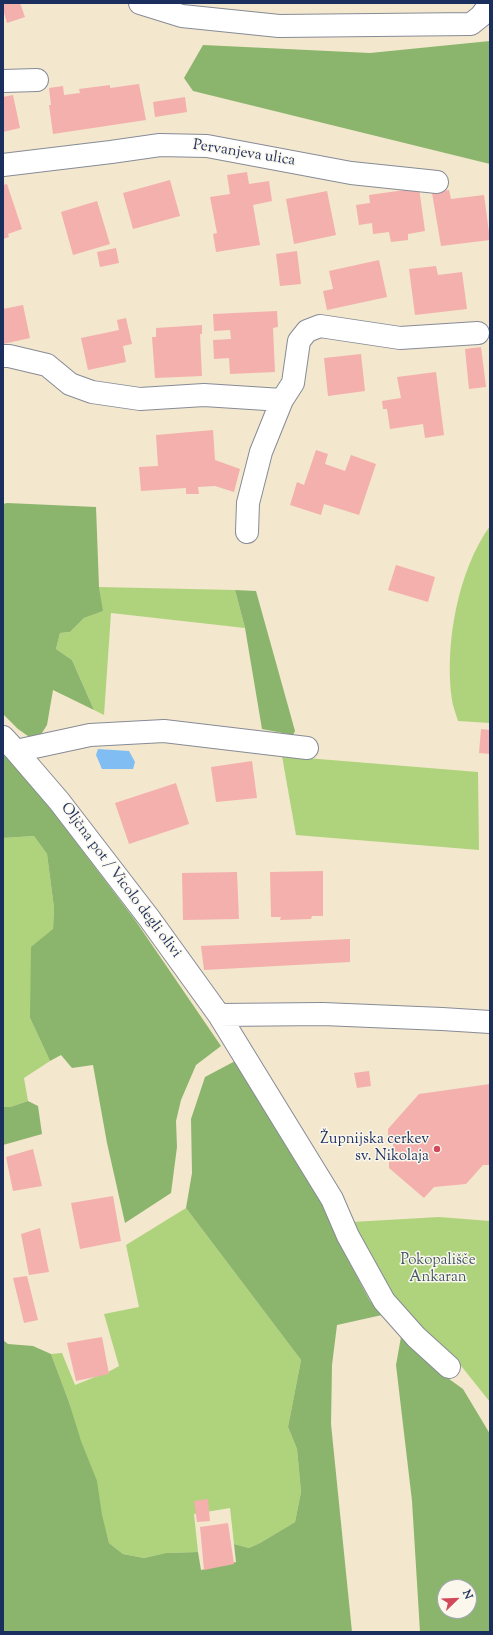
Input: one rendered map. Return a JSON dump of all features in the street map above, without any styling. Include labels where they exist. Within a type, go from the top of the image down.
[{"type":"street","points":[[140,3],[182,16],[279,26],[471,24],[481,16],[490,4]]},
{"type":"street","points":[[3,81],[37,80]]},
{"type":"street","name":"Pervanjeva ulica","points":[[3,165],[160,145],[207,146],[350,173],[438,182]]},
{"type":"street","points":[[247,532],[248,502],[261,452],[282,400],[293,383],[299,341],[307,331],[320,326],[400,338],[478,332]]},
{"type":"street","points":[[3,356],[9,356],[47,365],[70,384],[92,392],[140,399],[204,395],[282,400]]},
{"type":"street","name":"Oljčna pot / Vicolo degli olivi","points":[[10,744],[90,735],[164,731],[307,748]]},
{"type":"street","name":"Oljčna pot / Vicolo degli olivi","points":[[10,744],[59,801],[149,918],[219,1015],[332,1199],[348,1236],[384,1301],[416,1337],[449,1367]]},
{"type":"street","points":[[219,1015],[323,1014],[490,1022]]},
{"type":"green space","points":[[490,41],[490,164],[193,91],[184,78],[203,45],[370,53]]},
{"type":"green space","points":[[3,504],[96,507],[99,587],[103,611],[84,618],[70,632],[60,633],[56,649],[72,660],[94,710],[53,690],[47,725],[40,736],[28,736],[18,729],[3,714]]},
{"type":"green space","points":[[490,526],[490,723],[458,721],[452,703],[450,679],[452,633],[456,609],[469,564]]},
{"type":"green space","points":[[99,587],[235,590],[245,628],[111,613],[104,715],[94,710],[72,660],[56,649],[60,633],[70,632],[84,618],[102,611]]},
{"type":"green space","points":[[235,590],[256,591],[295,731],[293,735],[262,729],[245,628]]},
{"type":"green space","points":[[3,752],[25,775],[135,920],[221,1046],[196,1065],[181,1100],[176,1121],[177,1147],[171,1193],[125,1223],[107,1143],[93,1065],[72,1068],[61,1055],[50,1061],[30,1018],[31,947],[53,929],[54,908],[47,854],[34,836],[3,838]]},
{"type":"green space","points":[[282,756],[478,772],[479,850],[296,835]]},
{"type":"green space","points":[[34,836],[47,854],[54,908],[53,929],[30,1018],[50,1061],[24,1078],[28,1101],[10,1107],[3,1107],[3,838]]},
{"type":"green space","points":[[237,1060],[330,1201],[346,1256],[370,1301],[382,1315],[337,1325],[332,1365],[331,1424],[352,1632],[3,1632],[3,1340],[8,1344],[33,1346],[51,1354],[69,1402],[81,1441],[97,1481],[102,1515],[109,1543],[123,1554],[144,1558],[166,1553],[198,1552],[201,1570],[236,1562],[234,1544],[249,1548],[295,1522],[301,1492],[297,1449],[288,1427],[301,1360],[186,1208],[192,1173],[191,1119],[205,1077]]},
{"type":"green space","points":[[28,1101],[38,1106],[42,1134],[3,1145],[3,1107],[10,1107]]},
{"type":"green space","points":[[186,1208],[301,1360],[288,1427],[297,1449],[301,1492],[295,1522],[249,1548],[234,1544],[230,1508],[194,1514],[198,1552],[166,1553],[144,1558],[123,1554],[109,1543],[69,1402],[51,1354],[62,1353],[75,1385],[119,1366],[104,1314],[139,1307],[126,1245]]},
{"type":"green space","name":"Pokopališče Ankaran","points":[[439,1217],[490,1221],[490,1402],[462,1367],[393,1299],[352,1222]]},
{"type":"green space","points":[[401,1337],[431,1366],[463,1389],[490,1434],[490,1632],[420,1632],[412,1501],[396,1365]]},
{"type":"water","points":[[98,749],[129,751],[135,762],[133,769],[102,769],[96,755]]},
{"type":"building","points":[[3,3],[20,3],[25,17],[7,23]]},
{"type":"building","points":[[139,84],[146,120],[53,134],[49,105],[51,105],[49,88],[63,86],[64,95],[80,93],[79,89],[110,85],[110,88]]},
{"type":"building","points":[[13,95],[20,128],[3,132],[3,97]]},
{"type":"building","points":[[185,97],[187,112],[155,117],[153,102]]},
{"type":"building","points":[[247,172],[249,184],[269,181],[272,201],[253,205],[260,245],[216,252],[213,234],[217,233],[210,197],[230,194],[227,175]]},
{"type":"building","points":[[170,180],[180,216],[133,229],[123,193]]},
{"type":"building","points":[[7,184],[22,229],[8,234],[9,237],[3,239],[3,185]]},
{"type":"building","points":[[419,188],[425,231],[408,234],[408,240],[391,242],[389,232],[373,234],[372,223],[359,225],[356,205],[370,203],[369,195]]},
{"type":"building","points":[[449,190],[451,199],[484,195],[490,240],[441,246],[432,193]]},
{"type":"building","points":[[327,191],[336,235],[294,244],[286,199]]},
{"type":"building","points":[[97,201],[110,244],[73,255],[61,212]]},
{"type":"building","points":[[116,248],[119,263],[100,267],[97,252]]},
{"type":"building","points":[[297,251],[301,284],[280,286],[276,254]]},
{"type":"building","points":[[379,260],[387,297],[327,310],[323,291],[333,289],[329,271]]},
{"type":"building","points":[[436,266],[438,275],[462,272],[467,309],[415,315],[409,269]]},
{"type":"building","points":[[23,305],[30,338],[3,344],[3,309]]},
{"type":"building","points":[[277,311],[278,327],[273,328],[275,372],[230,374],[229,358],[214,359],[213,340],[231,339],[230,330],[214,331],[213,314]]},
{"type":"building","points":[[126,318],[132,344],[123,346],[126,362],[88,370],[81,338],[119,330],[117,320]]},
{"type":"building","points":[[202,325],[202,334],[200,334],[202,376],[155,378],[152,337],[156,337],[156,328]]},
{"type":"building","points":[[481,347],[486,387],[469,389],[465,349]]},
{"type":"building","points":[[361,354],[365,391],[328,396],[324,358]]},
{"type":"building","points":[[436,372],[444,435],[425,438],[423,424],[390,429],[387,409],[383,409],[382,401],[401,398],[397,377]]},
{"type":"building","points":[[213,430],[215,460],[240,469],[234,492],[215,486],[198,487],[199,494],[186,494],[186,488],[141,491],[139,467],[158,466],[156,435]]},
{"type":"building","points":[[316,450],[328,454],[325,464],[345,471],[351,455],[376,464],[359,515],[324,504],[321,515],[290,505],[297,482],[304,485]]},
{"type":"building","points":[[396,565],[435,577],[428,602],[388,590]]},
{"type":"building","points":[[481,729],[490,730],[490,754],[479,753]]},
{"type":"building","points":[[252,761],[257,798],[216,802],[211,767]]},
{"type":"building","points":[[176,783],[189,824],[129,844],[115,803]]},
{"type":"building","points":[[323,871],[323,916],[312,916],[311,919],[280,920],[281,917],[271,917],[270,872]]},
{"type":"building","points":[[237,872],[239,919],[183,920],[182,873]]},
{"type":"building","points":[[350,939],[350,962],[204,970],[201,946]]},
{"type":"building","points":[[369,1071],[371,1086],[357,1088],[354,1073]]},
{"type":"building","name":"Župnijska cerkev sv. Nikolaja","points":[[490,1084],[490,1165],[483,1165],[466,1184],[434,1187],[424,1198],[389,1168],[389,1156],[394,1155],[393,1143],[388,1143],[388,1129],[419,1094]]},
{"type":"building","points":[[33,1149],[42,1186],[13,1191],[6,1157]]},
{"type":"building","points":[[113,1196],[121,1241],[80,1249],[71,1203]]},
{"type":"building","points":[[40,1228],[49,1272],[29,1275],[21,1234]]},
{"type":"building","points":[[27,1276],[38,1320],[24,1323],[13,1278]]},
{"type":"building","points":[[102,1337],[109,1374],[76,1381],[67,1343]]},
{"type":"building","points":[[208,1499],[210,1521],[197,1522],[194,1501]]},
{"type":"building","points":[[228,1523],[234,1564],[204,1570],[200,1527]]},
{"type":"place","name":"Župnijska cerkev sv. Nikolaja","points":[[437,1149]]}]
